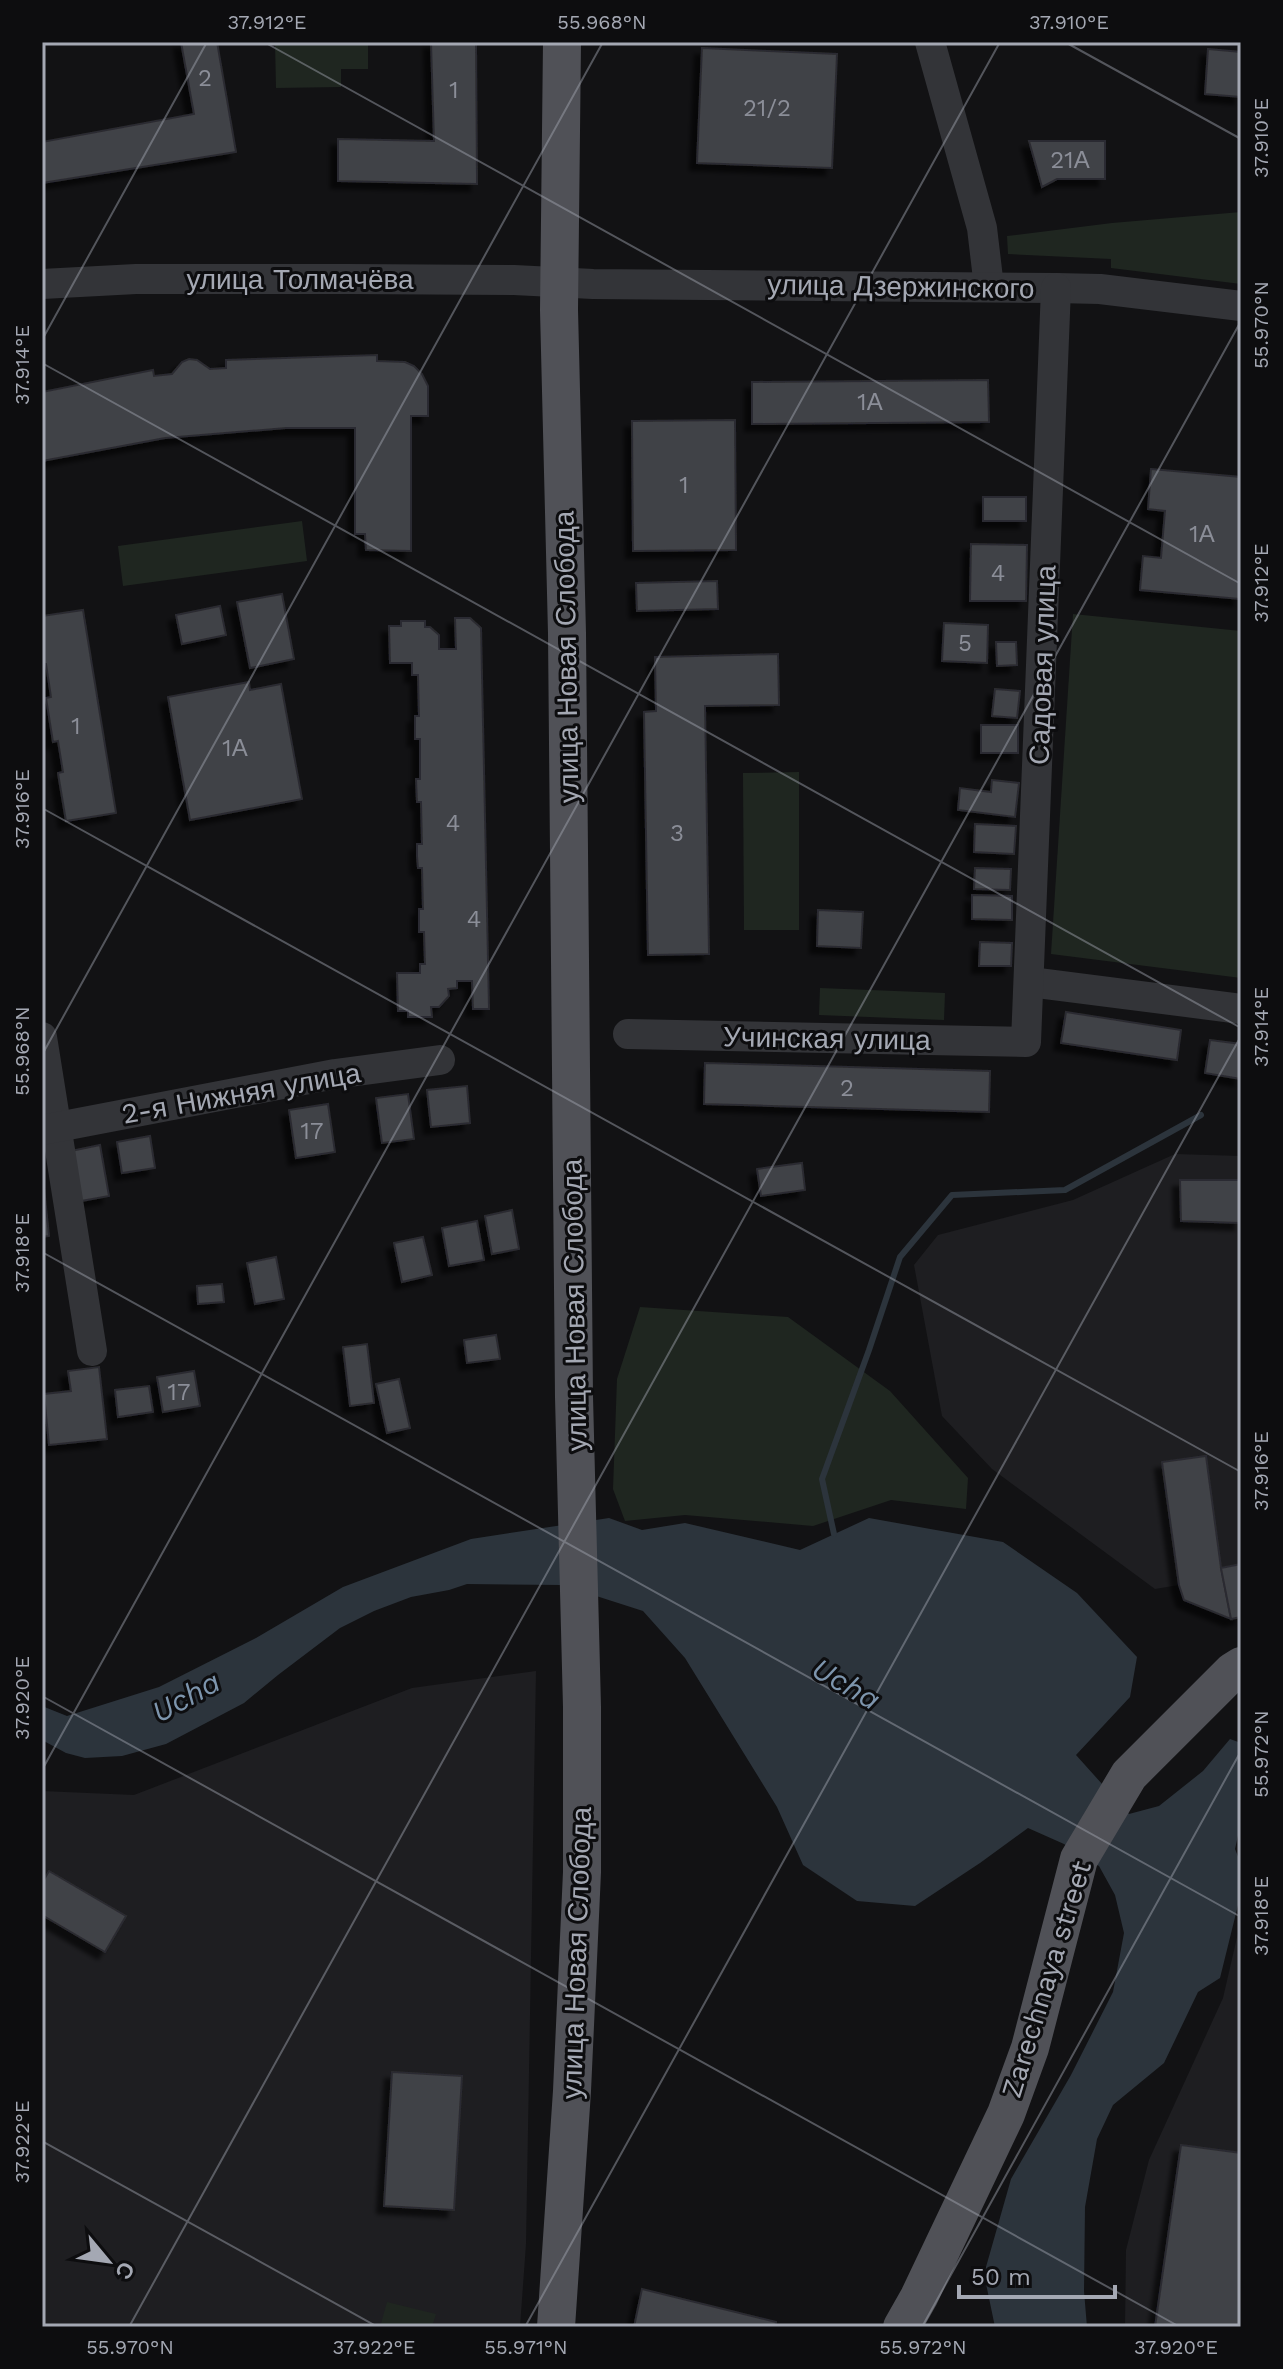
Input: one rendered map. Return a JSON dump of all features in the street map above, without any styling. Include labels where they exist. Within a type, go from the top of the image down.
[{"type":"main road","name":"улица Новая Слобода","points":[[556,2327],[572,2091],[582,1872],[567,633],[559,282],[562,42]]},
{"type":"main road","name":"Zarechnaya street","points":[[902,2327],[1011,2101],[1030,2048],[1079,1859],[1129,1775],[1241,1666]]},
{"type":"street","points":[[930,42],[982,228],[989,287]]},
{"type":"street","name":"улица Толмачёва","points":[[42,284],[136,279],[559,282]]},
{"type":"street","name":"улица Дзержинского","points":[[559,282],[1100,289],[1241,306]]},
{"type":"street","name":"Садовая улица","points":[[1026,1042],[1056,288]]},
{"type":"street","points":[[1030,982],[1241,1009]]},
{"type":"street","name":"Учинская улица","points":[[628,1034],[1026,1042]]},
{"type":"street","points":[[42,1037],[50,1129],[92,1351]]},
{"type":"street","name":"2-я Нижняя улица","points":[[50,1129],[335,1074],[440,1060]]},
{"type":"shaded area","points":[[275,42],[368,42],[368,69],[341,69],[341,87],[276,88]]},
{"type":"shaded area","points":[[1241,212],[1241,284],[1111,268],[1111,259],[1008,254],[1007,236]]},
{"type":"shaded area","points":[[302,521],[307,561],[123,586],[118,546]]},
{"type":"shaded area","points":[[1073,614],[1241,631],[1241,978],[1051,954]]},
{"type":"shaded area","points":[[799,772],[799,930],[744,930],[743,773]]},
{"type":"shaded area","points":[[820,988],[945,993],[944,1020],[819,1015]]},
{"type":"shaded area","points":[[1175,1154],[1241,1156],[1241,1617],[1231,1619],[1184,1600],[1179,1585],[1155,1589],[992,1469],[942,1416],[914,1265],[938,1235],[1073,1200]]},
{"type":"shaded area","points":[[640,1307],[788,1317],[890,1391],[968,1478],[966,1509],[891,1500],[813,1526],[685,1515],[625,1521],[613,1489],[617,1379]]},
{"type":"shaded area","points":[[536,1671],[526,2244],[520,2327],[42,2327],[42,1791],[134,1795],[412,1688]]},
{"type":"shaded area","points":[[1241,1920],[1241,2327],[1125,2327],[1126,2250],[1149,2160],[1223,1998]]},
{"type":"shaded area","points":[[387,2302],[436,2314],[432,2327],[380,2327]]},
{"type":"water","name":"Ucha","points":[[609,1518],[642,1530],[685,1523],[800,1550],[869,1518],[1003,1542],[1077,1593],[1137,1657],[1130,1697],[1076,1755],[1129,1814],[1159,1806],[1203,1771],[1230,1739],[1241,1743],[1241,1822],[1235,1849],[1241,1864],[1241,1893],[1220,1978],[1198,1992],[1164,2063],[1113,2105],[1097,2139],[1085,2207],[1087,2327],[995,2327],[984,2274],[1011,2179],[1071,2075],[1113,1992],[1124,1933],[1115,1895],[1099,1866],[1064,1844],[1028,1828],[915,1906],[857,1901],[803,1865],[777,1807],[685,1658],[643,1611],[562,1585],[467,1584],[411,1597],[374,1611],[340,1628],[244,1703],[166,1744],[122,1756],[85,1758],[66,1753],[42,1740],[42,1706],[67,1716],[159,1687],[256,1638],[343,1587],[471,1539]]},
{"type":"building","points":[[181,42],[217,42],[236,152],[42,183],[42,142],[194,114]]},
{"type":"building","points":[[431,42],[476,42],[477,184],[338,181],[338,139],[434,141]]},
{"type":"building","points":[[702,48],[837,54],[832,168],[697,163]]},
{"type":"building","points":[[1208,49],[1241,52],[1241,97],[1205,94]]},
{"type":"building","points":[[1029,141],[1105,141],[1105,179],[1057,179],[1042,187]]},
{"type":"building","points":[[377,355],[377,361],[405,362],[414,366],[428,386],[428,416],[411,416],[411,551],[366,550],[365,534],[355,534],[355,428],[286,428],[165,438],[42,461],[42,392],[153,370],[154,376],[172,374],[189,359],[197,360],[210,369],[226,368],[226,360]]},
{"type":"building","points":[[988,380],[989,422],[752,424],[752,382]]},
{"type":"building","points":[[735,420],[736,550],[633,551],[632,421]]},
{"type":"building","points":[[1151,469],[1241,477],[1240,599],[1140,590],[1143,556],[1161,558],[1165,511],[1148,509]]},
{"type":"building","points":[[983,497],[1026,497],[1026,521],[983,521]]},
{"type":"building","points":[[971,544],[1027,545],[1026,601],[970,601]]},
{"type":"building","points":[[717,581],[718,609],[637,611],[636,583]]},
{"type":"building","points":[[282,594],[294,659],[250,668],[237,602]]},
{"type":"building","points":[[220,606],[226,635],[182,644],[176,615]]},
{"type":"building","points":[[83,610],[116,813],[66,821],[58,773],[63,772],[58,741],[53,742],[46,698],[51,697],[46,664],[42,664],[42,616]]},
{"type":"building","points":[[455,618],[470,618],[481,628],[489,1009],[473,1009],[472,981],[457,981],[457,988],[448,989],[449,996],[439,1007],[431,1007],[432,1017],[408,1017],[408,1011],[398,1011],[397,973],[420,973],[420,964],[425,964],[424,932],[419,932],[419,909],[423,909],[422,868],[418,868],[417,856],[417,844],[422,844],[421,802],[417,802],[416,779],[420,779],[420,739],[415,739],[415,716],[419,716],[418,675],[412,675],[412,663],[390,663],[389,626],[401,626],[401,621],[425,621],[425,627],[430,627],[439,635],[439,649],[456,649]]},
{"type":"building","points":[[944,623],[988,625],[987,663],[942,661]]},
{"type":"building","points":[[996,642],[1016,642],[1017,665],[997,666]]},
{"type":"building","points":[[778,654],[779,705],[705,706],[709,954],[648,955],[644,712],[656,711],[655,657]]},
{"type":"building","points":[[249,682],[250,690],[281,684],[302,799],[190,820],[168,697]]},
{"type":"building","points":[[995,689],[1020,691],[1017,718],[992,716]]},
{"type":"building","points":[[981,725],[1018,725],[1018,753],[981,753]]},
{"type":"building","points":[[992,780],[1019,783],[1015,817],[958,810],[960,788],[991,792]]},
{"type":"building","points":[[975,824],[1016,826],[1014,854],[974,852]]},
{"type":"building","points":[[975,868],[1011,869],[1010,890],[974,889]]},
{"type":"building","points":[[972,895],[1012,896],[1012,920],[972,919]]},
{"type":"building","points":[[818,910],[863,912],[861,948],[817,946]]},
{"type":"building","points":[[980,942],[1012,943],[1011,966],[979,966]]},
{"type":"building","points":[[1066,1012],[1181,1030],[1177,1060],[1061,1043]]},
{"type":"building","points":[[1210,1040],[1241,1044],[1241,1079],[1205,1073]]},
{"type":"building","points":[[705,1063],[990,1071],[989,1112],[704,1104]]},
{"type":"building","points":[[467,1086],[470,1123],[431,1127],[427,1090]]},
{"type":"building","points":[[408,1094],[414,1139],[382,1143],[376,1098]]},
{"type":"building","points":[[328,1104],[335,1152],[296,1158],[289,1110]]},
{"type":"building","points":[[150,1136],[155,1168],[122,1173],[117,1142]]},
{"type":"building","points":[[100,1145],[109,1196],[81,1201],[71,1151]]},
{"type":"building","points":[[802,1163],[805,1190],[761,1196],[757,1169]]},
{"type":"building","points":[[1180,1180],[1241,1180],[1241,1223],[1181,1221]]},
{"type":"building","points":[[42,1188],[49,1236],[42,1237]]},
{"type":"building","points":[[512,1210],[519,1249],[492,1254],[485,1216]]},
{"type":"building","points":[[477,1221],[484,1260],[449,1266],[442,1228]]},
{"type":"building","points":[[423,1237],[432,1275],[402,1282],[394,1243]]},
{"type":"building","points":[[276,1257],[284,1299],[255,1304],[247,1263]]},
{"type":"building","points":[[222,1284],[224,1302],[198,1304],[197,1286]]},
{"type":"building","points":[[496,1335],[500,1359],[467,1363],[464,1340]]},
{"type":"building","points":[[367,1344],[374,1403],[350,1406],[343,1347]]},
{"type":"building","points":[[99,1367],[107,1439],[49,1445],[44,1394],[71,1391],[68,1371]]},
{"type":"building","points":[[194,1371],[200,1406],[163,1412],[157,1377]]},
{"type":"building","points":[[399,1379],[410,1428],[387,1433],[376,1384]]},
{"type":"building","points":[[149,1386],[153,1412],[118,1417],[115,1390]]},
{"type":"building","points":[[1206,1456],[1231,1619],[1184,1600],[1179,1585],[1162,1462]]},
{"type":"building","points":[[1241,1564],[1241,1617],[1231,1619],[1221,1568]]},
{"type":"building","points":[[49,1871],[126,1916],[105,1952],[42,1915],[42,1883]]},
{"type":"building","points":[[392,2072],[462,2076],[454,2210],[384,2206]]},
{"type":"building","points":[[1181,2145],[1241,2153],[1241,2327],[1155,2327]]},
{"type":"building","points":[[642,2289],[776,2322],[775,2327],[634,2327]]},
{"type":"waterway","points":[[834,1534],[822,1479],[900,1257],[952,1195],[1065,1190],[1201,1115]]}]
